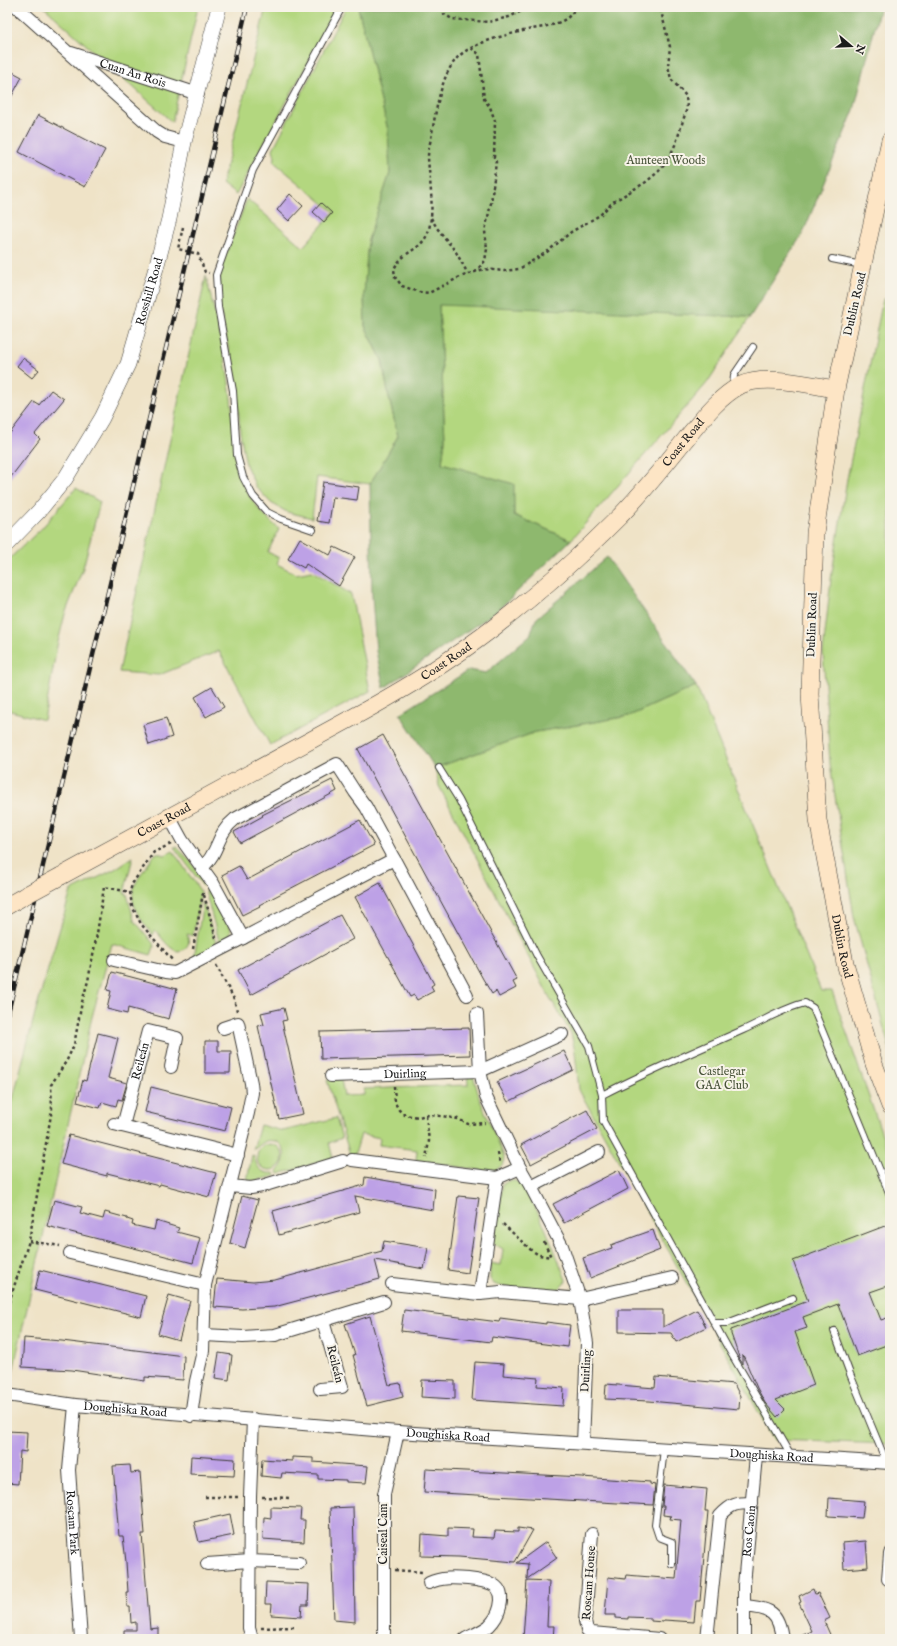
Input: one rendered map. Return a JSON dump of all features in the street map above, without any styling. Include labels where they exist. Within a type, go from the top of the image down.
[{"type":"main road","name":"Dublin Road","points":[[890,140],[836,389],[815,533],[810,694],[818,820],[845,963],[874,1064],[890,1106]]},
{"type":"main road","name":"Coast Road","points":[[7,906],[390,697],[445,662],[544,586],[621,515],[653,480],[710,411],[733,390],[742,385],[768,380],[836,389]]},
{"type":"street","points":[[17,7],[29,12],[67,52],[157,132],[165,137],[184,142]]},
{"type":"street","name":"Rosshill Road","points":[[7,544],[39,511],[65,479],[84,450],[115,394],[128,364],[139,329],[168,219],[184,142],[198,94],[219,7]]},
{"type":"street","name":"Cuan An Rois","points":[[67,52],[198,94]]},
{"type":"street","points":[[203,867],[214,855],[222,833],[228,824],[337,764],[354,792],[366,807],[467,995]]},
{"type":"street","points":[[170,818],[182,840],[203,867],[213,883],[243,938]]},
{"type":"street","points":[[114,960],[175,973],[394,859]]},
{"type":"street","name":"Duirling","points":[[477,1014],[480,1071],[486,1097],[520,1168],[562,1246],[580,1299],[587,1342],[583,1443]]},
{"type":"street","points":[[191,1416],[196,1380],[203,1352],[206,1285],[252,1093],[249,1071],[238,1023],[223,1028]]},
{"type":"street","name":"Reileán","points":[[171,1067],[177,1038],[148,1031],[119,1125],[238,1155]]},
{"type":"street","name":"Duirling","points":[[331,1076],[480,1071],[562,1034]]},
{"type":"street","points":[[531,1187],[599,1152]]},
{"type":"street","points":[[230,1186],[251,1188],[262,1186],[348,1160],[500,1176],[520,1168]]},
{"type":"street","points":[[480,1294],[491,1219],[500,1176]]},
{"type":"street","points":[[70,1253],[206,1285]]},
{"type":"street","points":[[392,1284],[480,1294],[500,1292],[580,1299],[672,1278]]},
{"type":"street","points":[[204,1335],[243,1337],[275,1335],[384,1302]]},
{"type":"street","name":"Reileán","points":[[320,1389],[342,1387],[323,1321]]},
{"type":"street","name":"Doughiska Road","points":[[7,1395],[75,1405],[191,1416],[253,1419],[398,1432],[583,1443],[756,1456],[887,1463]]},
{"type":"street","name":"Roscam Park","points":[[75,1405],[69,1470],[81,1639]]},
{"type":"street","points":[[250,1633],[250,1497],[253,1419]]},
{"type":"street","name":"Caiseal Cam","points":[[384,1639],[384,1494],[398,1432]]},
{"type":"street","name":"Ros Caoin","points":[[744,1639],[744,1606],[756,1456]]},
{"type":"street","points":[[707,1639],[720,1516],[729,1507],[738,1503],[752,1503]]},
{"type":"street","name":"Roscam House","points":[[592,1534],[585,1621],[587,1630],[592,1633],[659,1639]]},
{"type":"street","points":[[888,1579],[890,1554]]},
{"type":"street","points":[[207,1564],[250,1561],[299,1563]]},
{"type":"street","points":[[429,1583],[437,1579],[458,1578],[488,1581],[497,1588],[502,1599],[497,1617],[489,1626],[465,1639]]},
{"type":"street","points":[[744,1606],[766,1608],[773,1614],[779,1622],[782,1639]]},
{"type":"lane","points":[[313,530],[281,520],[267,512],[253,496],[243,477],[237,455],[233,391],[218,307],[216,275],[253,170],[342,7]]},
{"type":"lane","points":[[832,259],[863,266]]},
{"type":"lane","points":[[733,390],[734,375],[753,347]]},
{"type":"lane","points":[[439,768],[459,800],[537,956],[589,1046],[602,1095],[603,1121],[714,1323],[792,1458]]},
{"type":"lane","points":[[602,1095],[637,1076],[751,1026],[792,1006],[804,1003],[813,1008],[890,1195]]},
{"type":"lane","points":[[714,1323],[727,1323],[793,1298]]},
{"type":"lane","points":[[834,1331],[887,1463]]},
{"type":"lane","points":[[664,1449],[655,1525],[659,1537],[672,1542],[672,1564]]},
{"type":"path","points":[[444,7],[444,14],[452,19],[488,22],[509,17],[530,7]]},
{"type":"path","points":[[578,7],[566,18],[550,26],[479,44],[471,47],[456,59],[438,98],[428,155],[431,195],[430,223],[424,241],[421,245],[404,255],[394,269],[398,282],[408,289],[429,293],[468,274],[484,269],[504,271],[519,269],[547,252],[571,232],[600,215],[614,202],[646,182],[667,162],[676,143],[687,108],[686,96],[671,79],[668,66],[670,47],[660,7]]},
{"type":"path","points":[[471,47],[479,54],[484,99],[490,108],[495,122],[494,157],[496,162],[491,203],[485,231],[487,249],[484,261],[475,272]]},
{"type":"path","points":[[430,217],[456,252],[468,274]]},
{"type":"path","points":[[168,219],[184,223],[178,249],[198,254],[205,272],[216,275]]},
{"type":"path","points":[[182,840],[154,852],[132,884],[130,892],[132,906],[141,924],[186,968]]},
{"type":"path","points":[[7,1308],[29,1241],[52,1108],[51,1085],[67,1060],[74,1045],[97,934],[104,886],[130,892]]},
{"type":"path","points":[[186,968],[203,890],[215,952],[234,999],[238,1023]]},
{"type":"path","points":[[393,1074],[395,1103],[399,1110],[405,1115],[413,1117],[426,1115],[450,1117],[468,1124],[484,1122],[486,1127]]},
{"type":"path","points":[[425,1168],[429,1141],[426,1115]]},
{"type":"path","points":[[497,1151],[500,1176]]},
{"type":"path","points":[[491,1219],[501,1223],[531,1250],[539,1255],[551,1257]]},
{"type":"path","points":[[541,1236],[553,1262]]},
{"type":"path","points":[[29,1241],[66,1247],[70,1253]]},
{"type":"path","points":[[383,1570],[422,1572],[429,1583]]},
{"type":"path","points":[[250,1633],[294,1627]]},
{"type":"green space","points":[[44,7],[198,7],[172,122]]},
{"type":"green space","points":[[266,7],[338,7],[236,195],[222,184]]},
{"type":"green space","points":[[346,7],[358,7],[388,130],[390,173],[368,240],[364,295],[365,326],[382,360],[398,436],[370,484],[317,477],[312,518],[287,512],[271,503],[256,487],[246,465],[240,432],[237,387],[220,310],[218,287],[221,267],[247,199],[303,247],[334,212],[274,162],[275,157],[273,149]]},
{"type":"green space","name":"Aunteen Woods","points":[[358,7],[880,7],[854,110],[803,233],[750,317],[439,305],[445,440],[442,463],[514,484],[514,515],[571,540],[498,610],[384,688],[376,651],[372,596],[370,484],[398,436],[382,360],[365,326],[364,295],[368,240],[390,173],[388,130]]},
{"type":"green space","points":[[206,276],[227,370],[237,462],[249,495],[261,512],[279,529],[268,552],[279,558],[277,564],[296,574],[312,571],[351,594],[370,691],[270,745],[219,651],[159,675],[119,672]]},
{"type":"green space","points":[[890,298],[890,1051],[854,917],[830,764],[823,652],[831,579],[847,479],[883,299]]},
{"type":"green space","points":[[439,304],[750,317],[707,383],[571,540],[514,515],[513,484],[442,463],[445,440]]},
{"type":"green space","points":[[76,488],[100,502],[83,568],[65,614],[57,646],[44,720],[7,710],[7,561],[42,528]]},
{"type":"green space","points":[[607,557],[696,686],[629,716],[536,732],[435,768],[400,714],[469,670],[486,673],[530,635],[536,619]]},
{"type":"green space","name":"Castlegar GAA Club","points":[[696,686],[821,991],[832,991],[890,1157],[890,1444],[774,1440],[579,1090],[575,1052],[571,1033],[550,998],[439,786],[435,768],[536,732],[629,716]]},
{"type":"green space","points":[[174,847],[177,847],[192,863],[206,884],[203,886]]},
{"type":"green space","points":[[173,851],[201,892],[193,936],[187,934],[189,940],[188,944],[180,951],[168,945],[155,930],[153,935],[143,922],[133,902],[135,885],[156,853],[165,855]]},
{"type":"green space","points":[[133,857],[124,893],[127,894],[134,920],[153,943],[154,947],[151,955],[112,944],[92,1017],[11,1380],[7,1379],[7,1122],[35,1013],[71,891],[115,869]]},
{"type":"green space","points":[[208,888],[230,926],[231,931],[229,939],[220,944],[205,891]]},
{"type":"green space","points":[[203,902],[217,946],[194,958]]},
{"type":"green space","points":[[467,1074],[473,1075],[480,1100],[504,1156],[503,1162],[499,1168],[491,1172],[416,1160],[417,1150],[379,1145],[380,1138],[361,1134],[355,1154],[350,1155],[327,1080],[341,1079],[344,1096],[364,1095],[364,1089],[468,1085]]},
{"type":"green space","points":[[336,1118],[342,1138],[329,1143],[333,1158],[279,1174],[277,1171],[284,1161],[285,1156],[282,1146],[278,1142],[266,1141],[253,1150],[260,1125],[283,1131]]},
{"type":"green space","points":[[270,1144],[279,1148],[283,1157],[279,1166],[270,1170],[261,1166],[257,1157],[261,1148]]},
{"type":"green space","points":[[252,1155],[262,1171],[266,1173],[274,1173],[275,1176],[255,1181],[247,1181]]},
{"type":"green space","points":[[510,1180],[519,1183],[532,1200],[552,1243],[566,1280],[556,1291],[535,1292],[515,1289],[494,1284],[490,1279],[490,1263],[501,1265],[503,1249],[493,1243],[503,1184]]},
{"type":"building","points":[[7,69],[22,77],[7,105]]},
{"type":"building","points":[[38,115],[105,150],[85,187],[19,152]]},
{"type":"building","points":[[290,194],[303,206],[289,221],[277,210]]},
{"type":"building","points":[[321,203],[332,213],[324,222],[313,212]]},
{"type":"building","points":[[23,358],[39,370],[32,378],[17,366]]},
{"type":"building","points":[[51,390],[64,399],[35,434],[40,439],[7,482],[7,437],[34,402],[39,405]]},
{"type":"building","points":[[323,482],[359,487],[357,500],[333,497],[329,523],[317,521]]},
{"type":"building","points":[[300,538],[330,555],[334,547],[355,557],[339,586],[306,564],[304,568],[288,559]]},
{"type":"building","points":[[212,687],[224,707],[206,717],[195,697]]},
{"type":"building","points":[[166,718],[172,737],[149,745],[143,725]]},
{"type":"building","points":[[383,735],[517,980],[513,982],[516,988],[499,997],[496,991],[492,994],[483,979],[358,749]]},
{"type":"building","points":[[332,780],[337,791],[240,843],[234,832],[263,816],[262,815]]},
{"type":"building","points":[[360,820],[374,845],[242,915],[222,875],[239,866],[247,880]]},
{"type":"building","points":[[380,883],[434,984],[431,986],[434,991],[417,1000],[414,995],[410,997],[355,897]]},
{"type":"building","points":[[340,915],[353,939],[251,995],[238,970]]},
{"type":"building","points":[[112,972],[177,989],[169,1019],[128,1008],[127,1014],[107,1009],[111,991],[107,990]]},
{"type":"building","points":[[284,1008],[287,1020],[282,1021],[303,1114],[279,1119],[258,1026],[264,1025],[261,1013]]},
{"type":"building","points":[[469,1028],[470,1055],[321,1059],[320,1032]]},
{"type":"building","points":[[98,1033],[118,1038],[108,1078],[127,1083],[122,1100],[118,1099],[116,1106],[102,1102],[100,1108],[77,1102],[83,1080],[86,1081]]},
{"type":"building","points":[[205,1041],[218,1041],[218,1051],[231,1051],[230,1073],[205,1073]]},
{"type":"building","points":[[564,1051],[573,1070],[508,1102],[497,1082]]},
{"type":"building","points":[[151,1087],[231,1107],[225,1131],[145,1112]]},
{"type":"building","points":[[587,1110],[597,1129],[531,1164],[521,1145]]},
{"type":"building","points":[[69,1135],[216,1173],[209,1197],[160,1184],[159,1186],[107,1173],[107,1176],[61,1164]]},
{"type":"building","points":[[619,1170],[628,1189],[564,1223],[553,1204]]},
{"type":"building","points":[[365,1177],[435,1189],[433,1210],[355,1196],[359,1212],[279,1235],[273,1211],[364,1185]]},
{"type":"building","points":[[242,1196],[258,1200],[245,1248],[230,1243]]},
{"type":"building","points":[[458,1196],[479,1198],[468,1273],[448,1270]]},
{"type":"building","points":[[54,1200],[82,1207],[80,1213],[103,1219],[105,1212],[127,1218],[133,1221],[132,1225],[154,1230],[156,1221],[179,1228],[177,1232],[200,1238],[193,1263],[47,1226]]},
{"type":"building","points":[[890,1224],[890,1285],[870,1292],[881,1320],[887,1318],[890,1326],[890,1334],[886,1335],[889,1344],[857,1356],[838,1304],[803,1317],[807,1328],[795,1332],[814,1385],[776,1400],[785,1409],[777,1417],[765,1403],[743,1355],[743,1364],[740,1360],[731,1330],[808,1301],[793,1261]]},
{"type":"building","points":[[653,1230],[660,1250],[590,1278],[583,1258],[612,1248],[611,1245]]},
{"type":"building","points":[[384,1241],[428,1248],[424,1269],[375,1260],[380,1279],[274,1307],[242,1309],[214,1307],[217,1279],[253,1282],[275,1280],[382,1251]]},
{"type":"building","points":[[40,1270],[146,1296],[141,1317],[35,1290]]},
{"type":"building","points":[[169,1295],[190,1301],[179,1340],[158,1334]]},
{"type":"building","points":[[404,1310],[499,1322],[500,1318],[546,1324],[546,1322],[570,1325],[567,1347],[492,1337],[491,1342],[401,1331]]},
{"type":"building","points":[[619,1310],[663,1310],[663,1327],[697,1310],[706,1327],[676,1342],[671,1333],[619,1332]]},
{"type":"building","points":[[370,1316],[389,1385],[400,1383],[403,1397],[367,1406],[353,1355],[355,1355],[345,1324]]},
{"type":"building","points":[[24,1338],[62,1341],[184,1356],[183,1380],[145,1377],[145,1381],[72,1370],[22,1367]]},
{"type":"building","points":[[219,1353],[232,1355],[229,1380],[215,1378]]},
{"type":"building","points":[[475,1362],[504,1364],[503,1375],[538,1378],[537,1386],[564,1388],[563,1406],[472,1400]]},
{"type":"building","points":[[656,1377],[734,1384],[740,1396],[739,1409],[649,1401],[605,1399],[606,1384],[655,1388]]},
{"type":"building","points":[[422,1380],[455,1381],[455,1399],[421,1397]]},
{"type":"building","points":[[7,1431],[27,1432],[26,1452],[20,1451],[18,1484],[7,1483]]},
{"type":"building","points":[[191,1456],[235,1459],[234,1476],[190,1474]]},
{"type":"building","points":[[292,1457],[313,1458],[313,1462],[368,1466],[366,1483],[346,1482],[346,1480],[318,1479],[318,1475],[282,1473],[281,1478],[261,1476],[262,1459],[292,1461]]},
{"type":"building","points":[[130,1465],[131,1473],[140,1472],[145,1534],[142,1534],[150,1629],[158,1628],[158,1639],[124,1639],[124,1630],[136,1630],[136,1622],[131,1623],[130,1607],[127,1607],[126,1592],[128,1592],[126,1562],[123,1536],[119,1536],[113,1466]]},
{"type":"building","points":[[426,1469],[650,1482],[650,1484],[655,1485],[653,1505],[424,1492]]},
{"type":"building","points":[[664,1485],[707,1489],[705,1511],[708,1511],[700,1601],[696,1601],[694,1622],[664,1620],[663,1622],[651,1621],[651,1618],[628,1617],[628,1619],[616,1618],[616,1615],[605,1615],[608,1577],[625,1579],[626,1575],[676,1579],[681,1520],[670,1519],[671,1516],[663,1515],[664,1506],[662,1506]]},
{"type":"building","points":[[829,1498],[864,1501],[862,1518],[828,1516]]},
{"type":"building","points":[[271,1507],[301,1508],[300,1520],[305,1520],[304,1542],[263,1539],[264,1517],[271,1518]]},
{"type":"building","points":[[353,1507],[355,1622],[334,1620],[330,1508]]},
{"type":"building","points":[[230,1514],[234,1535],[199,1542],[194,1522]]},
{"type":"building","points":[[448,1528],[473,1529],[472,1537],[494,1538],[495,1531],[518,1532],[518,1528],[533,1530],[515,1562],[459,1557],[421,1556],[422,1534],[448,1536]]},
{"type":"building","points":[[866,1541],[868,1567],[844,1569],[842,1543]]},
{"type":"building","points":[[546,1542],[557,1558],[527,1579],[528,1564],[517,1563]]},
{"type":"building","points":[[527,1580],[549,1581],[547,1626],[554,1626],[553,1639],[523,1639]]},
{"type":"building","points":[[266,1582],[309,1584],[308,1605],[302,1605],[301,1617],[271,1615],[272,1604],[265,1604]]},
{"type":"building","points":[[813,1589],[815,1594],[818,1593],[830,1618],[824,1621],[832,1639],[794,1639],[812,1631],[799,1603],[801,1602],[799,1596]]},
{"type":"railway","points":[[7,1017],[247,7]]}]
